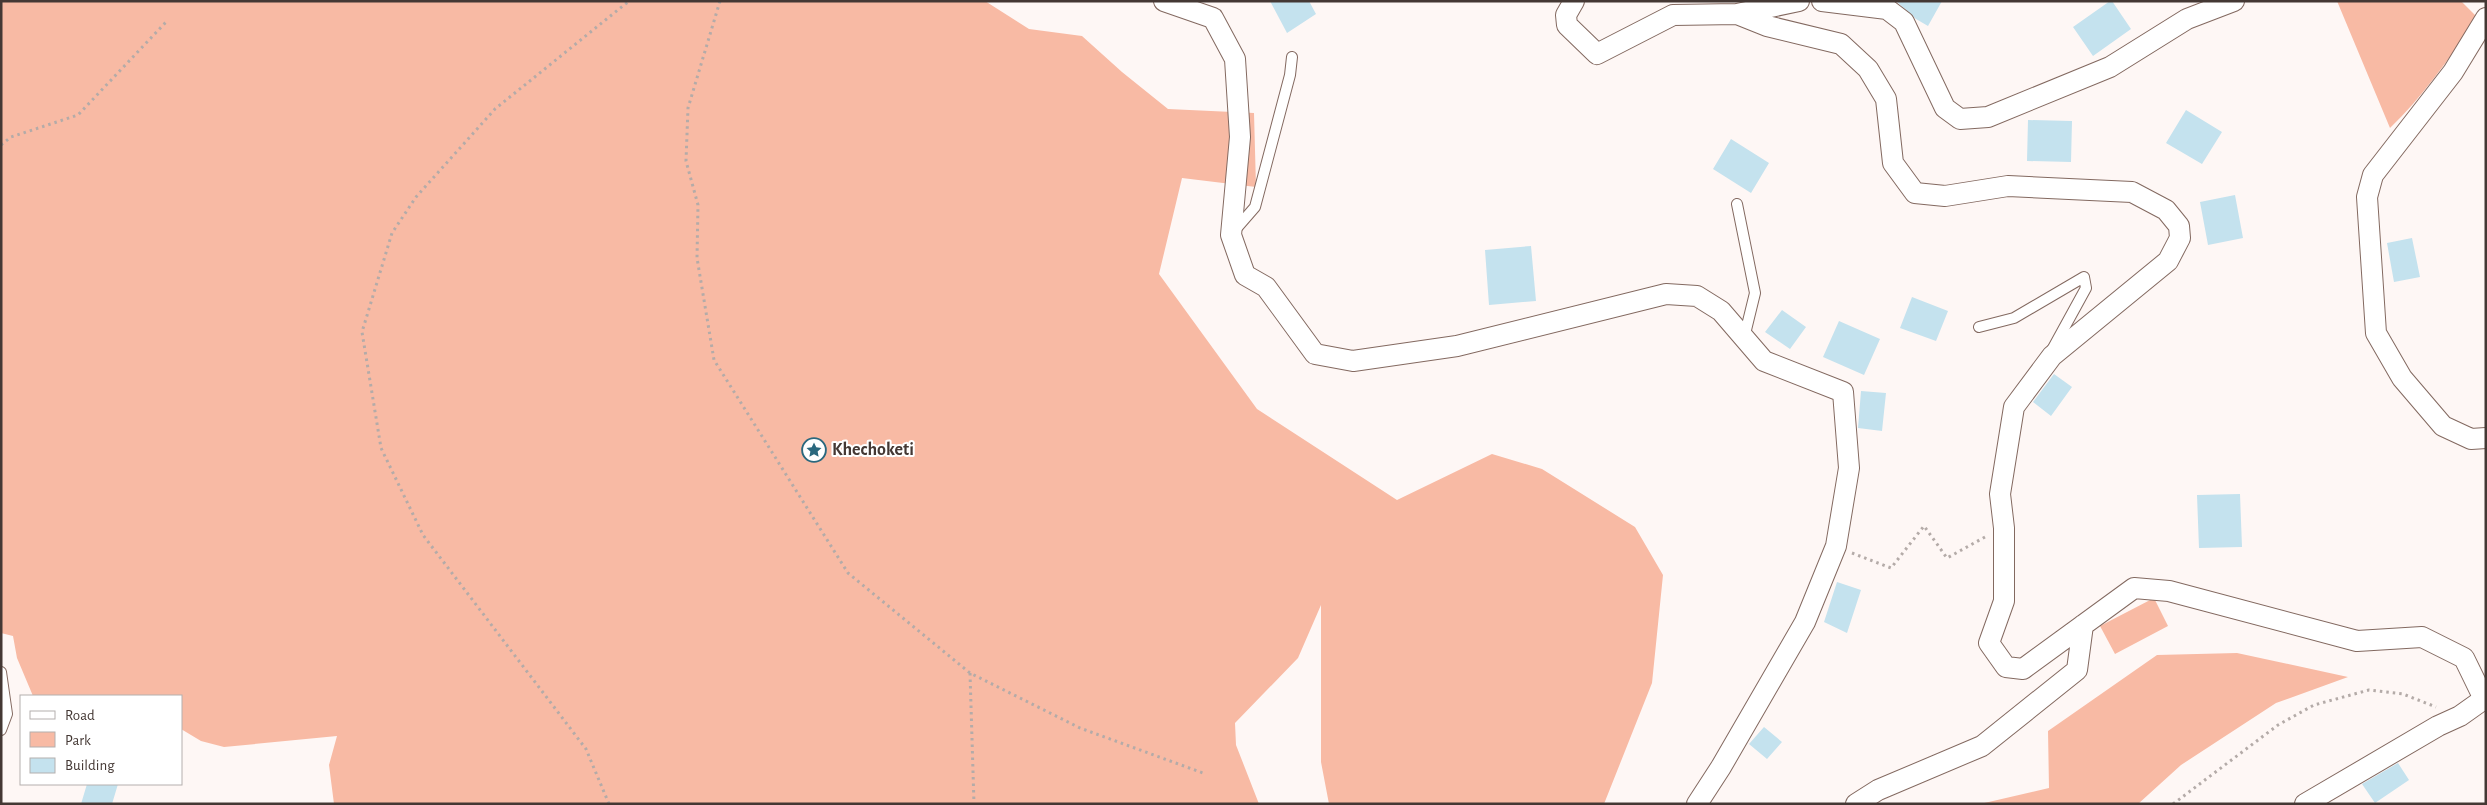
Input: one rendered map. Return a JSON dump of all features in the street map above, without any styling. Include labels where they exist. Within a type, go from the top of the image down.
[{"type":"street","points":[[1164,1],[1213,18],[1235,58],[1240,137],[1231,235],[1245,275],[1266,288],[1315,354],[1353,361],[1457,346],[1666,294],[1697,296],[1721,311],[1764,361],[1843,392],[1849,468],[1836,546],[1805,622],[1721,767],[1697,804]]},
{"type":"street","points":[[1574,1],[1566,15],[1567,25],[1597,54],[1673,16],[1737,14],[1799,1]]},
{"type":"street","points":[[1822,1],[1887,9],[1904,22],[1945,108],[1960,119],[1988,117],[2110,68],[2186,19],[2234,1]]},
{"type":"street","points":[[2484,1],[2486,12]]},
{"type":"street","points":[[1737,14],[1767,26],[1841,44],[1868,69],[1886,99],[1893,162],[1915,193],[1946,196],[2008,186],[2132,192],[2166,210],[2179,226],[2180,238],[2168,261],[2052,356],[2014,407],[2000,494],[2004,528],[2004,601],[1989,643],[2006,667],[2023,669],[2134,588],[2169,591],[2357,640],[2422,637],[2464,658],[2485,699],[2460,716],[2438,726],[2305,804]]},
{"type":"street","points":[[2486,18],[2453,72],[2373,176],[2367,197],[2376,333],[2402,378],[2443,426],[2471,439],[2486,438]]},
{"type":"street","points":[[1856,804],[1878,790],[1982,746],[1990,740],[2077,670],[2084,625]]},
{"type":"lane","points":[[1231,235],[1255,206],[1290,75],[1292,57]]},
{"type":"lane","points":[[1737,204],[1755,292],[1744,338]]},
{"type":"lane","points":[[1979,327],[2014,318],[2084,277],[2086,288],[2052,348],[2052,356]]},
{"type":"lane","points":[[1,672],[7,714],[1,730]]},
{"type":"path","points":[[609,804],[586,749],[423,535],[381,448],[362,332],[392,233],[416,197],[495,109],[629,1]]},
{"type":"path","points":[[720,1],[688,108],[686,161],[698,205],[697,258],[714,360],[848,573],[970,673],[1080,728],[1203,773]]},
{"type":"path","points":[[1,145],[11,137],[78,115],[166,22]]},
{"type":"path","points":[[1836,546],[1891,568],[1924,526],[1947,558],[2004,528]]},
{"type":"path","points":[[970,673],[974,804]]},
{"type":"path","points":[[2173,804],[2278,725],[2314,705],[2369,690],[2403,694],[2437,707],[2438,726]]},
{"type":"green space","points":[[1,1],[985,1],[1029,29],[1082,36],[1122,72],[1168,109],[1254,113],[1256,187],[1182,178],[1159,274],[1257,409],[1397,500],[1492,454],[1542,469],[1635,527],[1663,575],[1652,683],[1604,804],[1329,804],[1321,762],[1321,605],[1298,658],[1235,723],[1236,745],[1259,804],[334,804],[329,765],[337,736],[224,747],[201,741],[182,730],[182,695],[33,695],[17,658],[13,636],[1,633]]},
{"type":"green space","points":[[2337,1],[2461,1],[2475,15],[2474,23],[2424,91],[2390,128]]},
{"type":"green space","points":[[2154,598],[2168,626],[2115,654],[2100,626]]},
{"type":"green space","points":[[2237,653],[2348,677],[2276,703],[2181,765],[2138,804],[1980,804],[2049,788],[2048,731],[2157,655]]},
{"type":"building","points":[[1270,1],[1309,1],[1316,14],[1287,33]]},
{"type":"building","points":[[1896,1],[1942,1],[1928,26],[1916,19]]},
{"type":"building","points":[[2112,1],[2131,29],[2093,56],[2073,27]]},
{"type":"building","points":[[2186,110],[2222,132],[2202,164],[2166,143]]},
{"type":"building","points":[[2028,120],[2072,121],[2071,162],[2027,161]]},
{"type":"building","points":[[1731,139],[1769,163],[1751,193],[1713,169]]},
{"type":"building","points":[[2235,195],[2243,238],[2208,245],[2200,202]]},
{"type":"building","points":[[2412,238],[2420,277],[2394,282],[2387,243]]},
{"type":"building","points":[[1531,246],[1536,301],[1489,305],[1485,250]]},
{"type":"building","points":[[1912,297],[1948,311],[1936,341],[1900,328]]},
{"type":"building","points":[[1782,310],[1806,327],[1790,349],[1765,332]]},
{"type":"building","points":[[1839,321],[1880,339],[1864,375],[1823,357]]},
{"type":"building","points":[[2054,374],[2072,387],[2051,416],[2033,402]]},
{"type":"building","points":[[1861,391],[1886,393],[1882,431],[1858,428]]},
{"type":"building","points":[[2240,494],[2242,547],[2199,548],[2197,495]]},
{"type":"building","points":[[1837,582],[1861,590],[1847,633],[1824,622]]},
{"type":"building","points":[[1764,727],[1782,742],[1767,759],[1749,744]]},
{"type":"building","points":[[2398,763],[2409,780],[2375,803],[2362,784]]},
{"type":"building","points":[[87,785],[118,785],[112,804],[81,804]]},
{"type":"place","name":"Khechoketi","points":[[814,450]]}]
